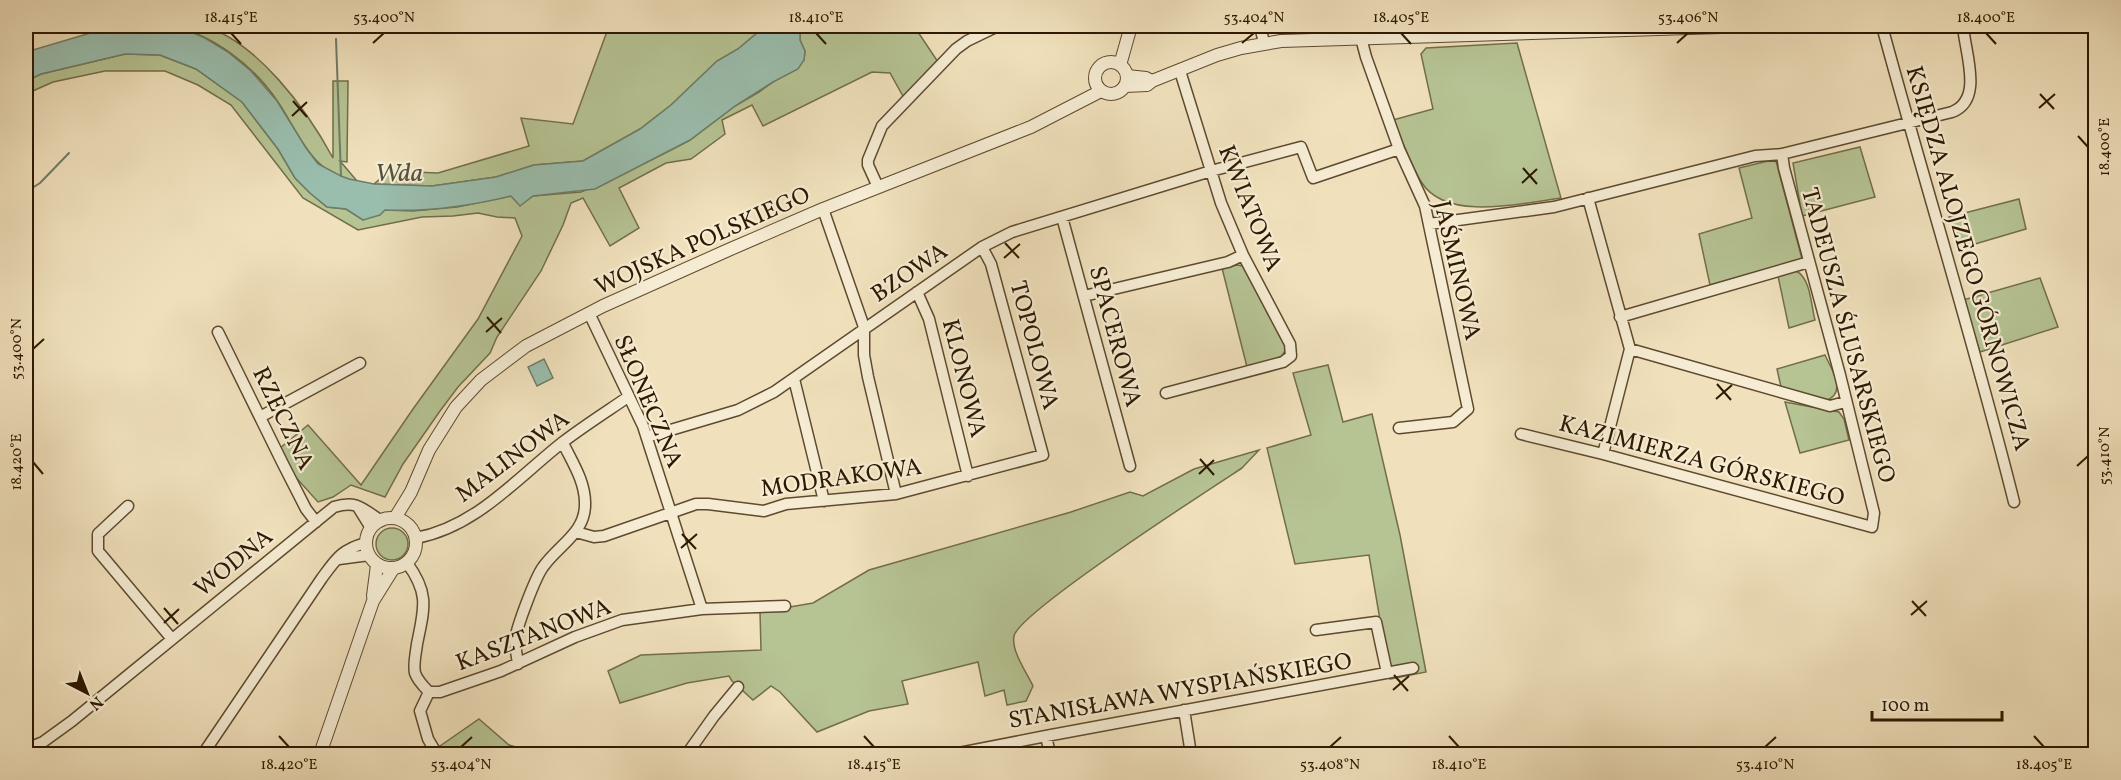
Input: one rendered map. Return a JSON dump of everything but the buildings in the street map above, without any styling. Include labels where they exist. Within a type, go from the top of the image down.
[{"type":"street","points":[[878,188],[868,160],[882,126],[956,49],[967,40],[998,26]]},
{"type":"street","points":[[1260,26],[1264,43]]},
{"type":"street","points":[[1120,72],[1152,81],[1217,55],[1264,43],[1753,26]]},
{"type":"street","name":"KSIĘDZA ALOJZEGO GÓRNOWICZA","points":[[1882,26],[1908,124],[1977,358],[2014,502]]},
{"type":"street","points":[[1429,224],[1554,207],[1755,156],[1782,154],[1959,110],[1969,97],[1971,83],[1963,26]]},
{"type":"street","points":[[1098,86],[1107,94],[1114,94],[1131,27]]},
{"type":"street","name":"JAŚMINOWA","points":[[1361,38],[1399,149],[1425,206],[1468,409],[1452,422],[1399,428]]},
{"type":"street","name":"WOJSKA POLSKIEGO","points":[[395,518],[411,492],[429,450],[443,425],[471,389],[526,346],[589,313],[726,251],[823,209],[1031,126],[1073,104],[1098,86],[1098,68],[1106,63],[1120,72]]},
{"type":"street","name":"KWIATOWA","points":[[1166,393],[1283,362],[1291,356],[1290,344],[1243,255],[1221,203],[1180,71]]},
{"type":"street","name":"BZOWA","points":[[647,437],[738,410],[774,392],[864,327],[982,247],[1011,232],[1211,171],[1301,147],[1313,178],[1399,149]]},
{"type":"street","name":"TADEUSZA ŚLUSARSKIEGO","points":[[1782,154],[1874,513],[1872,527]]},
{"type":"street","points":[[1588,198],[1630,349],[1603,454]]},
{"type":"street","points":[[823,209],[864,327],[864,355],[896,494]]},
{"type":"street","name":"SPACEROWA","points":[[1062,216],[1130,466]]},
{"type":"street","name":"TOPOLOWA","points":[[982,247],[991,264],[1042,455]]},
{"type":"street","points":[[1084,296],[1228,262],[1243,255]]},
{"type":"street","points":[[1620,317],[1809,262]]},
{"type":"street","name":"KLONOWA","points":[[916,292],[929,319],[968,476]]},
{"type":"street","name":"SŁONECZNA","points":[[589,313],[647,437],[702,609]]},
{"type":"street","name":"RZECZNA","points":[[218,332],[306,509],[316,522]]},
{"type":"street","points":[[842,344],[855,348],[864,355]]},
{"type":"street","points":[[1630,349],[1830,406],[1845,402]]},
{"type":"street","points":[[260,417],[360,363]]},
{"type":"street","points":[[794,379],[824,501]]},
{"type":"street","name":"MALINOWA","points":[[416,538],[443,531],[482,509],[563,442],[628,398]]},
{"type":"street","name":"KAZIMIERZA GÓRSKIEGO","points":[[1521,434],[1872,527]]},
{"type":"street","points":[[518,664],[515,641],[536,578],[552,555],[576,532],[583,518],[585,504],[583,485],[563,442]]},
{"type":"street","name":"MODRAKOWA","points":[[576,532],[594,537],[604,536],[696,504],[764,511],[786,504],[896,494],[1042,455]]},
{"type":"street","name":"WOJSKA POLSKIEGO","points":[[407,524],[411,492]]},
{"type":"street","name":"WODNA","points":[[26,749],[54,735],[334,507],[347,503],[357,504],[376,524]]},
{"type":"street","points":[[128,506],[98,534],[98,551],[172,639]]},
{"type":"street","points":[[367,549],[376,524],[395,518],[407,524],[416,538],[417,547],[413,556],[407,563],[393,569],[373,601]]},
{"type":"street","points":[[203,754],[336,559],[350,547],[367,549]]},
{"type":"street","points":[[321,754],[373,601],[377,565],[367,549]]},
{"type":"street","points":[[407,563],[416,574],[424,596],[423,618],[415,658],[415,674],[429,692],[420,711],[428,739],[437,754]]},
{"type":"street","points":[[377,565],[393,569]]},
{"type":"street","name":"KASZTANOWA","points":[[429,692],[440,692],[518,664],[574,637],[622,620],[702,609],[784,606]]},
{"type":"street","points":[[1316,630],[1376,622],[1387,674]]},
{"type":"street","name":"STANISŁAWA WYSPIAŃSKIEGO","points":[[960,754],[1413,668]]},
{"type":"street","points":[[687,754],[738,687]]},
{"type":"street","points":[[1184,710],[1191,754]]},
{"type":"street","points":[[1046,736],[1050,754]]},
{"type":"shaded area","points":[[114,26],[180,27],[205,38],[228,52],[251,71],[277,101],[318,164],[349,179],[374,184],[432,186],[496,177],[534,165],[583,161],[640,129],[671,105],[717,61],[738,49],[762,26],[800,26],[800,40],[805,51],[804,60],[798,69],[735,106],[690,140],[595,189],[533,196],[520,206],[511,196],[449,207],[385,210],[380,215],[363,220],[346,209],[327,207],[310,193],[295,178],[278,149],[242,102],[196,69],[160,55],[125,54],[41,74],[26,81],[26,52]]},
{"type":"shaded area","points":[[171,26],[203,26],[223,34],[242,46],[261,62],[295,99],[333,158],[333,81],[348,81],[347,162],[340,161],[357,181],[341,177],[317,161],[308,151],[269,89],[232,54],[202,36]]},
{"type":"shaded area","points":[[609,26],[762,26],[738,49],[717,61],[671,105],[640,129],[583,161],[534,165],[496,177],[432,186],[374,184],[389,171],[438,173],[529,146],[521,118],[573,124]]},
{"type":"shaded area","points":[[800,26],[914,26],[938,62],[904,98],[890,73],[872,72],[763,126],[752,105],[722,120],[725,134],[691,159],[666,163],[619,188],[639,228],[610,246],[583,198],[571,203],[541,271],[497,337],[490,353],[458,387],[440,411],[403,464],[385,497],[351,485],[333,497],[318,502],[274,453],[308,425],[361,485],[478,319],[522,236],[515,218],[478,213],[422,217],[358,230],[303,198],[231,105],[198,85],[165,71],[105,71],[53,82],[26,94],[26,81],[41,74],[125,54],[160,55],[196,69],[242,102],[278,149],[295,178],[310,193],[327,207],[346,209],[363,220],[385,210],[413,211],[457,207],[511,196],[520,205],[533,196],[581,192],[611,180],[690,140],[735,106],[804,60],[805,51],[800,40]]},
{"type":"shaded area","points":[[1517,43],[1561,198],[1487,207],[1449,202],[1434,195],[1418,176],[1393,120],[1433,109],[1421,54],[1426,48]]},
{"type":"shaded area","points":[[1860,147],[1875,197],[1802,216],[1793,163]]},
{"type":"shaded area","points":[[1776,161],[1802,259],[1710,285],[1699,234],[1752,218],[1739,168]]},
{"type":"shaded area","points":[[2019,199],[2026,229],[1958,249],[1949,217]]},
{"type":"shaded area","points":[[1243,266],[1285,343],[1285,351],[1281,357],[1247,367],[1222,268]]},
{"type":"shaded area","points":[[1796,271],[1808,286],[1815,320],[1789,328],[1778,276]]},
{"type":"shaded area","points":[[2040,278],[2058,327],[1980,352],[1963,300]]},
{"type":"shaded area","points":[[1825,355],[1837,387],[1832,397],[1825,401],[1781,387],[1777,369]]},
{"type":"shaded area","points":[[544,359],[553,378],[537,386],[528,367]]},
{"type":"shaded area","points":[[1328,365],[1343,422],[1372,414],[1400,535],[1426,672],[1390,679],[1369,555],[1295,564],[1267,448],[1311,435],[1293,373]]},
{"type":"shaded area","points":[[1785,402],[1839,412],[1844,419],[1849,440],[1800,453]]},
{"type":"shaded area","points":[[1259,450],[1242,468],[1080,578],[1024,623],[1014,636],[1014,642],[1017,655],[1033,686],[1026,701],[1007,705],[1004,690],[985,696],[978,662],[902,681],[908,704],[869,711],[817,732],[780,692],[771,686],[753,700],[729,676],[687,683],[620,703],[608,671],[641,655],[761,650],[760,612],[813,603],[869,570],[1071,512],[1130,492],[1143,496],[1194,469]]},
{"type":"shaded area","points":[[392,528],[403,533],[408,544],[403,555],[392,560],[381,555],[376,544],[381,533]]},
{"type":"shaded area","points":[[479,719],[509,745],[526,750],[524,754],[449,754],[440,746]]},
{"type":"waterway","points":[[336,39],[341,176]]},
{"type":"waterway","points":[[26,192],[40,183],[69,153]]},
{"type":"water label","name":"Wda","points":[[399,172]]}]
